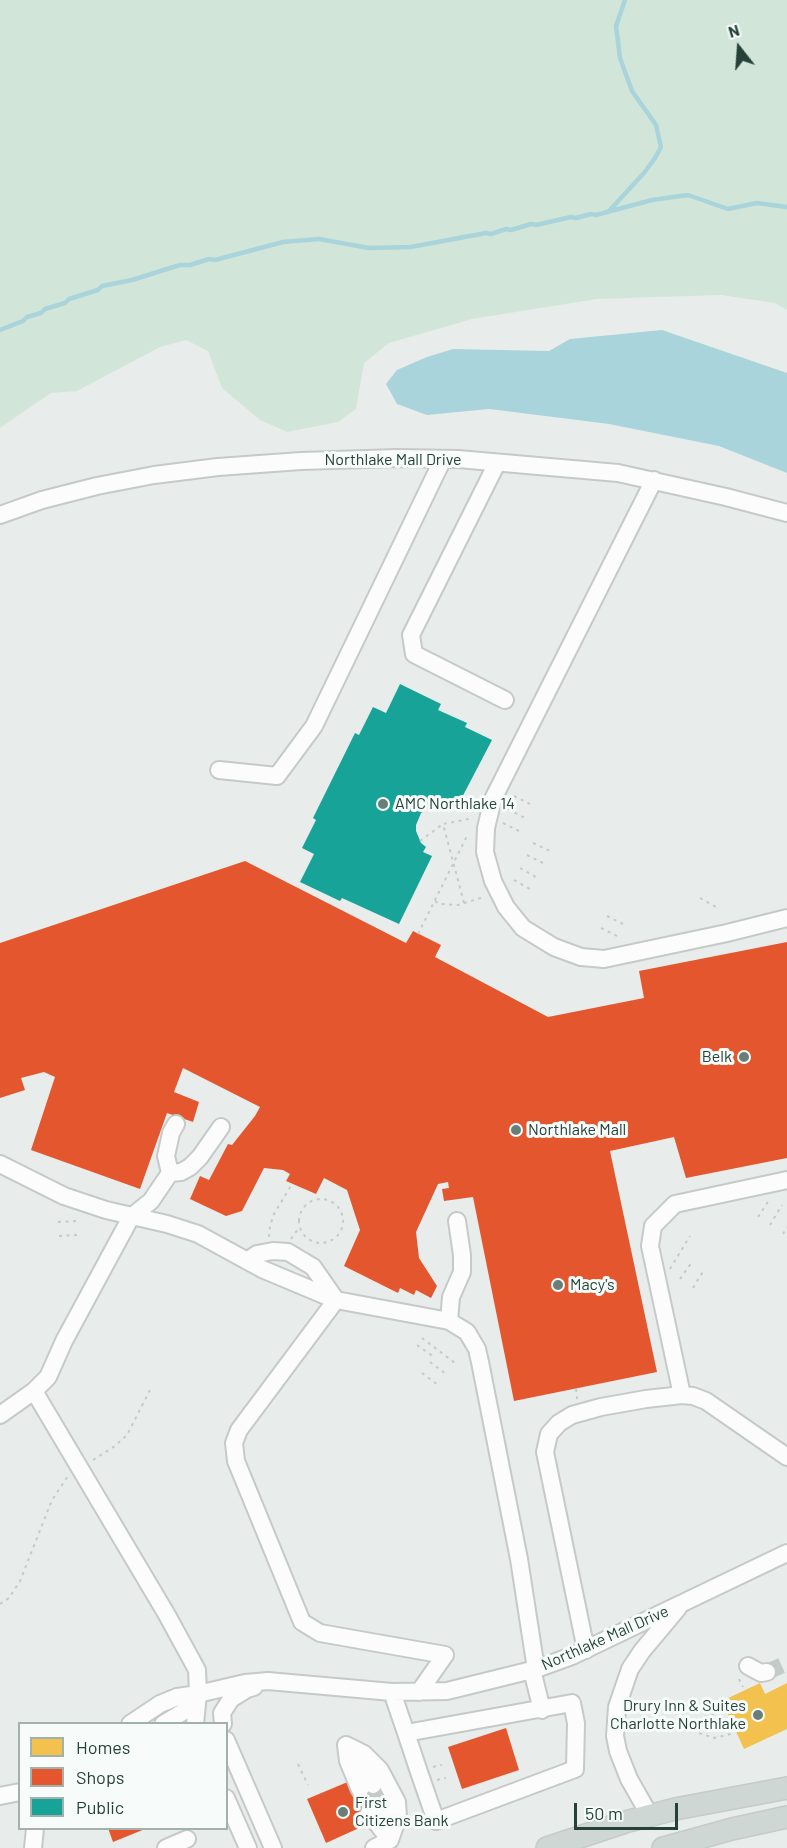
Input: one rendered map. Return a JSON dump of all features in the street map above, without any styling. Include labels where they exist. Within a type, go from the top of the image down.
[{"type":"main road","points":[[547,1848],[650,1816],[725,1798],[787,1788]]},
{"type":"main road","points":[[663,1848],[787,1817]]},
{"type":"street","name":"Northlake Mall Drive","points":[[0,515],[42,500],[97,486],[186,471],[301,461],[443,459],[618,473],[787,513]]},
{"type":"street","points":[[219,770],[277,776],[315,726],[443,459]]},
{"type":"street","points":[[497,463],[411,635],[414,654],[505,700]]},
{"type":"street","points":[[654,480],[493,799],[486,828],[485,852],[493,881],[506,907],[523,928],[554,947],[581,957],[611,957],[787,918]]},
{"type":"street","points":[[0,1415],[34,1391],[48,1377],[64,1341],[131,1217],[151,1201],[170,1173],[166,1155],[171,1133],[176,1124]]},
{"type":"street","points":[[170,1173],[181,1172],[190,1167],[221,1127]]},
{"type":"street","points":[[0,1164],[64,1196],[131,1217],[167,1224],[198,1234],[247,1261],[336,1300],[449,1321],[467,1332],[477,1349],[519,1559],[534,1670],[542,1710]]},
{"type":"street","points":[[682,1395],[650,1246],[653,1226],[675,1204],[787,1180]]},
{"type":"street","points":[[449,1321],[451,1297],[462,1272],[457,1221]]},
{"type":"street","points":[[247,1261],[257,1254],[273,1251],[294,1255],[313,1267],[336,1300]]},
{"type":"street","points":[[336,1300],[239,1430],[234,1443],[236,1461],[302,1622],[320,1633],[445,1655],[419,1692]]},
{"type":"street","points":[[34,1391],[167,1615],[197,1670],[198,1694],[195,1722]]},
{"type":"street","points":[[586,1650],[545,1452],[549,1434],[559,1423],[572,1415],[646,1399],[682,1395],[706,1401],[787,1457]]},
{"type":"street","name":"Northlake Mall Drive","points":[[133,1722],[177,1697],[245,1683],[278,1682],[392,1692],[447,1691],[534,1670],[556,1664],[787,1552]]},
{"type":"street","points":[[650,1816],[629,1779],[618,1751],[615,1736],[617,1707],[625,1680],[635,1660],[683,1603]]},
{"type":"street","points":[[748,1666],[761,1673],[767,1672]]},
{"type":"street","points":[[221,1722],[226,1705],[237,1694],[247,1689],[278,1682]]},
{"type":"street","points":[[392,1692],[436,1821],[576,1769],[576,1724],[572,1703],[406,1733]]},
{"type":"street","points":[[166,1722],[183,1712],[198,1694]]},
{"type":"street","points":[[198,1694],[220,1722]]},
{"type":"street","points":[[228,1745],[273,1848]]},
{"type":"street","points":[[366,1788],[348,1761],[346,1745],[364,1754],[380,1770],[397,1802],[398,1817],[390,1840],[374,1848]]},
{"type":"street","points":[[0,1796],[18,1792]]},
{"type":"street","points":[[228,1803],[248,1848]]},
{"type":"street","points":[[376,1810],[390,1840]]},
{"type":"street","points":[[33,1848],[36,1830]]},
{"type":"street","points":[[166,1848],[187,1838]]},
{"type":"path","points":[[514,796],[532,805]]},
{"type":"path","points":[[508,809],[525,818]]},
{"type":"path","points":[[420,841],[443,824],[469,819]]},
{"type":"path","points":[[501,822],[519,831]]},
{"type":"path","points":[[443,824],[464,903]]},
{"type":"path","points":[[418,934],[468,834]]},
{"type":"path","points":[[533,843],[550,851]]},
{"type":"path","points":[[526,855],[543,863]]},
{"type":"path","points":[[520,868],[536,877]]},
{"type":"path","points":[[514,880],[530,889]]},
{"type":"path","points":[[435,901],[447,905],[488,896]]},
{"type":"path","points":[[700,898],[716,907]]},
{"type":"path","points":[[607,916],[623,924]]},
{"type":"path","points":[[601,928],[617,936]]},
{"type":"path","points":[[271,1243],[270,1226],[292,1184]]},
{"type":"path","points":[[758,1217],[771,1197]]},
{"type":"path","points":[[288,1244],[299,1227],[300,1214],[308,1203],[322,1198],[335,1203],[343,1216],[341,1231],[336,1238],[322,1244],[307,1239],[299,1227]]},
{"type":"path","points":[[770,1225],[782,1205]]},
{"type":"path","points":[[58,1222],[77,1221]]},
{"type":"path","points":[[783,1234],[787,1227]]},
{"type":"path","points":[[59,1236],[78,1235]]},
{"type":"path","points":[[669,1272],[690,1236]]},
{"type":"path","points":[[320,1252],[322,1244]]},
{"type":"path","points":[[680,1279],[692,1262]]},
{"type":"path","points":[[693,1288],[704,1270]]},
{"type":"path","points":[[422,1338],[455,1363]]},
{"type":"path","points":[[417,1345],[434,1357]]},
{"type":"path","points":[[430,1362],[446,1374]]},
{"type":"path","points":[[422,1373],[438,1385]]},
{"type":"path","points":[[576,1389],[577,1402]]},
{"type":"path","points":[[0,1604],[9,1598],[20,1581],[60,1486],[69,1476],[115,1446],[127,1435],[150,1390]]},
{"type":"path","points":[[704,1717],[724,1712]]},
{"type":"path","points":[[704,1726],[714,1729],[728,1724]]},
{"type":"path","points":[[699,1733],[714,1738],[731,1734]]},
{"type":"path","points":[[298,1764],[308,1785]]},
{"type":"green space","points":[[0,0],[787,0],[787,310],[775,303],[721,295],[597,299],[472,319],[389,343],[364,363],[356,409],[338,422],[287,432],[260,420],[222,388],[208,351],[186,340],[160,347],[77,391],[51,393],[0,428]]},
{"type":"water","points":[[662,330],[787,373],[787,473],[719,446],[609,424],[489,409],[427,415],[397,404],[386,384],[397,370],[453,349],[549,351],[570,339]]},
{"type":"building: Homes","name":"Drury Inn & Suites Charlotte Northlake","points":[[760,1683],[765,1694],[787,1683],[787,1729],[744,1749],[722,1701]]},
{"type":"building: Shops","name":"Northlake Mall","points":[[245,861],[406,943],[413,931],[441,945],[435,957],[548,1017],[644,998],[639,971],[787,942],[787,1158],[686,1178],[674,1137],[610,1151],[657,1372],[514,1401],[473,1197],[444,1201],[442,1189],[449,1188],[448,1182],[438,1184],[416,1232],[419,1258],[437,1286],[431,1298],[416,1290],[414,1295],[400,1288],[398,1293],[344,1266],[360,1230],[347,1190],[324,1178],[316,1194],[286,1181],[290,1174],[283,1170],[264,1168],[242,1211],[226,1216],[190,1199],[200,1176],[209,1180],[228,1144],[232,1145],[260,1107],[183,1068],[174,1092],[199,1102],[193,1122],[167,1113],[140,1189],[31,1150],[55,1077],[44,1072],[21,1078],[25,1090],[0,1098],[0,943]]},
{"type":"building: Shops","points":[[506,1728],[519,1770],[462,1789],[448,1747]]},
{"type":"building: Shops","name":"First Citizens Bank","points":[[350,1781],[381,1781],[391,1804],[368,1824],[326,1843],[307,1799]]},
{"type":"building: Shops","points":[[109,1830],[143,1830],[113,1842]]},
{"type":"building: Public","name":"AMC Northlake 14","points":[[400,684],[441,704],[438,710],[467,723],[465,727],[492,740],[457,807],[448,803],[446,806],[429,807],[421,813],[416,831],[421,843],[426,847],[423,852],[432,856],[399,924],[342,898],[340,901],[300,882],[314,854],[302,848],[316,820],[313,818],[355,733],[359,735],[373,707],[386,713]]},
{"type":"waterway","points":[[608,212],[644,173],[661,147],[656,125],[632,91],[620,58],[616,26],[625,0]]},
{"type":"waterway","points":[[0,330],[41,313],[45,309],[65,303],[69,299],[98,290],[102,286],[132,280],[180,265],[190,265],[209,259],[215,260],[283,242],[319,239],[369,248],[411,247],[491,234],[571,217],[596,215],[652,200],[688,195],[728,209],[757,203],[787,207]]},
{"type":"tunnel","points":[[767,1672],[787,1663]]},
{"type":"tunnel","points":[[373,1785],[384,1807]]},
{"type":"tunnel","points":[[360,1790],[369,1813]]},
{"type":"place","name":"AMC Northlake 14","points":[[383,804]]},
{"type":"place","name":"Belk","points":[[744,1057]]},
{"type":"place","name":"Northlake Mall","points":[[516,1130]]},
{"type":"place","name":"Macy's","points":[[558,1285]]},
{"type":"place","name":"Drury Inn & Suites Charlotte Northlake","points":[[758,1715]]},
{"type":"place","name":"First Citizens Bank","points":[[343,1812]]}]
